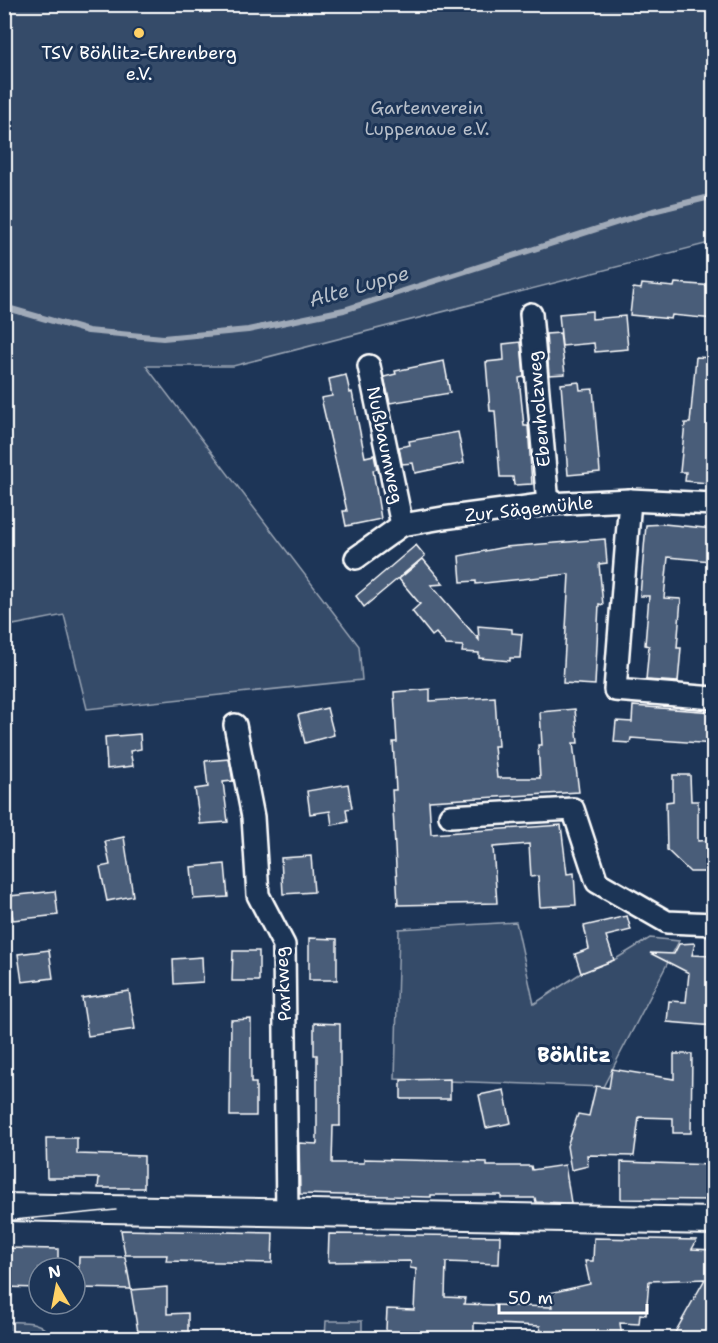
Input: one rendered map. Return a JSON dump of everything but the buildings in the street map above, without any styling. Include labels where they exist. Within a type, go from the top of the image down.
[{"type":"street","name":"Ebenholzweg","points":[[531,314],[548,504]]},
{"type":"street","name":"Nußbaumweg","points":[[369,366],[402,525]]},
{"type":"street","name":"Zur Sägemühle","points":[[356,558],[402,525],[548,504],[630,500],[714,504]]},
{"type":"street","points":[[630,500],[615,690],[714,698]]},
{"type":"street","name":"Parkweg","points":[[235,725],[253,817],[258,895],[284,945],[287,1214]]},
{"type":"street","points":[[450,816],[573,809],[597,882],[667,922],[714,924]]},
{"type":"street","points":[[4,1207],[714,1221]]},
{"type":"green space","name":"Gartenverein Luppenaue e.V.","points":[[4,5],[713,5],[713,242],[233,366],[146,366],[359,646],[362,680],[87,709],[64,615],[13,625],[4,577]]},
{"type":"green space","points":[[516,922],[534,1004],[581,973],[614,960],[650,938],[679,941],[603,1087],[395,1079],[399,929]]},
{"type":"green space","points":[[326,1321],[362,1321],[362,1338],[325,1338]]},
{"type":"green space","points":[[5,1322],[25,1322],[38,1325],[43,1327],[49,1338],[5,1338]]},
{"type":"waterway","name":"Alte Luppe","points":[[4,307],[88,331],[163,338],[248,330],[344,310],[653,211],[714,196]]},
{"type":"tram line","points":[[4,1221],[116,1210]]},
{"type":"place","name":"TSV Böhlitz-Ehrenberg e.V.","points":[[139,33]]},
{"type":"district","name":"Böhlitz","points":[[574,1055]]}]
